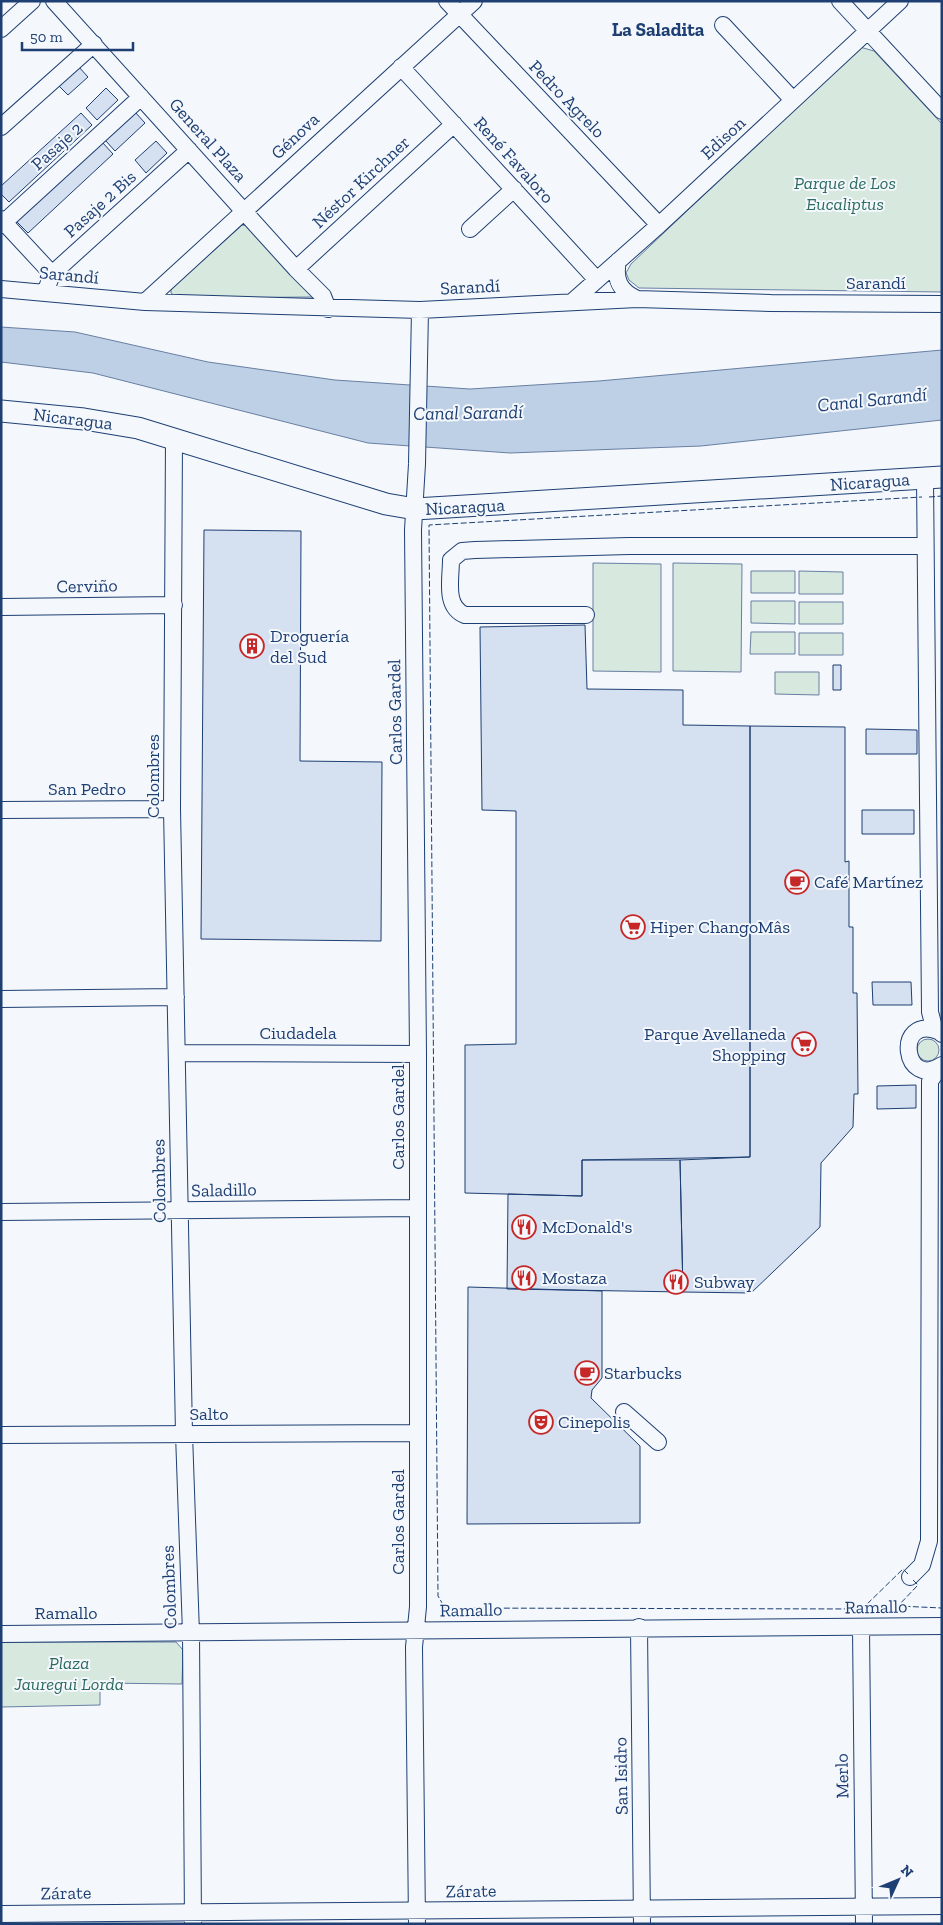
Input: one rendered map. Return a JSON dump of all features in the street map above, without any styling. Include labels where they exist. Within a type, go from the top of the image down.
[{"type":"main road","name":"Nicaragua","points":[[1,411],[118,424],[174,438],[386,504],[415,509],[934,478]]},
{"type":"street","points":[[1,29],[32,1]]},
{"type":"street","name":"General Plaza","points":[[54,1],[296,269],[323,296],[328,309]]},
{"type":"street","name":"Pedro Agrelo","points":[[447,1],[659,225]]},
{"type":"street","name":"Génova","points":[[145,302],[474,1]]},
{"type":"street","points":[[840,1],[942,111]]},
{"type":"street","name":"Edison","points":[[572,302],[659,225],[900,1]]},
{"type":"street","points":[[723,25],[793,100]]},
{"type":"street","points":[[1,127],[94,44]]},
{"type":"street","name":"René Favaloro","points":[[401,67],[597,280]]},
{"type":"street","name":"Pasaje 2","points":[[2,222],[141,97]]},
{"type":"street","name":"Néstor Kirchner","points":[[296,269],[454,124]]},
{"type":"street","name":"Pasaje 2 Bis","points":[[52,274],[189,150]]},
{"type":"street","points":[[470,229],[514,189]]},
{"type":"street","points":[[2,222],[52,274],[46,293]]},
{"type":"street","points":[[618,261],[616,271],[619,285],[628,295],[637,299]]},
{"type":"street","name":"Sarandí","points":[[1,289],[145,302],[328,309],[420,310],[637,299],[772,303],[942,304]]},
{"type":"street","name":"Carlos Gardel","points":[[417,1917],[415,1631],[418,1608],[418,1054],[413,530],[417,464],[420,310]]},
{"type":"street","name":"Colombres","points":[[174,438],[172,809],[184,1434],[191,1633],[193,1918]]},
{"type":"street","points":[[910,1577],[922,1565],[929,1541],[935,1371],[936,1187],[925,1075],[910,1060],[908,1046],[915,1034],[933,1028],[925,546],[934,478]]},
{"type":"street","points":[[586,615],[466,615],[459,613],[452,602],[451,560],[462,551],[475,550],[629,546],[925,546]]},
{"type":"street","name":"Cerviño","points":[[1,607],[174,604]]},
{"type":"street","name":"San Pedro","points":[[1,810],[172,809]]},
{"type":"street","points":[[1,999],[176,997]]},
{"type":"street","name":"Ciudadela","points":[[177,1053],[418,1054]]},
{"type":"street","points":[[925,1075],[941,1066]]},
{"type":"street","name":"Saladillo","points":[[1,1212],[417,1208]]},
{"type":"street","points":[[624,1412],[658,1442]]},
{"type":"street","name":"Salto","points":[[1,1435],[418,1433]]},
{"type":"street","name":"Ramallo","points":[[1,1634],[415,1631],[639,1627],[942,1626]]},
{"type":"street","name":"San Isidro","points":[[639,1627],[642,1916]]},
{"type":"street","name":"Merlo","points":[[861,1627],[864,1924]]},
{"type":"street","name":"Zárate","points":[[1,1914],[193,1918],[642,1916],[864,1907],[942,1906]]},
{"type":"green space","name":"Parque de Los Eucaliptus","points":[[860,47],[874,51],[942,124],[942,292],[639,288],[629,280],[626,273],[631,264]]},
{"type":"green space","points":[[242,225],[250,226],[312,297],[178,298],[171,293],[171,289]]},
{"type":"green space","points":[[593,563],[661,564],[661,672],[593,671]]},
{"type":"green space","points":[[673,563],[742,564],[741,672],[673,671]]},
{"type":"green space","points":[[751,571],[795,571],[795,593],[751,593]]},
{"type":"green space","points":[[799,571],[843,572],[843,594],[799,594]]},
{"type":"green space","points":[[751,601],[795,601],[795,624],[751,623]]},
{"type":"green space","points":[[799,602],[843,602],[843,624],[799,624]]},
{"type":"green space","points":[[751,632],[795,632],[795,654],[750,654]]},
{"type":"green space","points":[[799,633],[843,633],[843,655],[799,655]]},
{"type":"green space","points":[[775,672],[819,672],[819,695],[775,694]]},
{"type":"green space","points":[[928,1039],[936,1042],[939,1050],[936,1058],[928,1061],[920,1058],[917,1050],[920,1042]]},
{"type":"green space","name":"Plaza Jauregui Lorda","points":[[1,1642],[176,1642],[183,1650],[182,1684],[100,1683],[100,1705],[1,1707]]},
{"type":"water","name":"Canal Sarandí","points":[[1,327],[75,332],[208,362],[335,380],[470,389],[599,381],[942,350],[942,420],[701,446],[510,453],[368,443],[93,373],[1,362]]},
{"type":"building","points":[[78,66],[88,77],[68,95],[58,85]]},
{"type":"building","points":[[106,88],[118,100],[97,120],[86,108]]},
{"type":"building","points":[[135,112],[145,123],[115,151],[105,140]]},
{"type":"building","points":[[81,113],[92,125],[9,202],[1,194],[1,186]]},
{"type":"building","points":[[156,141],[167,153],[146,173],[135,160]]},
{"type":"building","points":[[102,142],[113,154],[28,233],[16,221]]},
{"type":"building","name":"Droguería del Sud","points":[[204,530],[301,531],[300,761],[382,762],[381,941],[201,939]]},
{"type":"building","name":"Hiper ChangoMâs","points":[[585,625],[587,689],[683,690],[683,725],[750,726],[750,1157],[582,1160],[582,1196],[465,1193],[465,1045],[516,1044],[516,811],[482,810],[480,627]]},
{"type":"building","points":[[833,665],[841,665],[841,690],[833,690]]},
{"type":"building","name":"Parque Avellaneda Shopping","points":[[750,726],[845,727],[845,862],[849,861],[849,927],[853,927],[853,993],[857,993],[858,1094],[854,1094],[853,1127],[821,1163],[820,1227],[751,1293],[683,1292],[680,1160],[750,1157]]},
{"type":"building","points":[[866,729],[917,730],[917,754],[866,754]]},
{"type":"building","points":[[862,810],[914,810],[914,834],[862,834]]},
{"type":"building","points":[[872,982],[911,982],[912,1005],[873,1005]]},
{"type":"building","points":[[916,1085],[916,1108],[877,1109],[877,1086]]},
{"type":"building","points":[[582,1160],[680,1160],[683,1292],[507,1289],[508,1194],[582,1196]]},
{"type":"building","name":"Cinepolis","points":[[468,1287],[602,1291],[602,1378],[592,1390],[591,1398],[640,1446],[640,1523],[467,1524]]},
{"type":"fence","points":[[929,497],[942,496]]},
{"type":"fence","points":[[908,1574],[903,1569],[862,1609],[445,1608],[438,1596],[429,525],[922,497]]},
{"type":"fence","points":[[913,1580],[918,1585],[898,1606],[942,1608]]},
{"type":"place","name":"Droguería del Sud","points":[[252,646]]},
{"type":"place","name":"Café Martínez","points":[[797,882]]},
{"type":"place","name":"Hiper ChangoMâs","points":[[633,927]]},
{"type":"place","name":"Parque Avellaneda Shopping","points":[[804,1044]]},
{"type":"place","name":"McDonald's","points":[[524,1227]]},
{"type":"place","name":"Mostaza","points":[[524,1278]]},
{"type":"place","name":"Subway","points":[[676,1282]]},
{"type":"place","name":"Starbucks","points":[[587,1373]]},
{"type":"place","name":"Cinepolis","points":[[541,1422]]},
{"type":"district","name":"La Saladita","points":[[658,29]]}]
